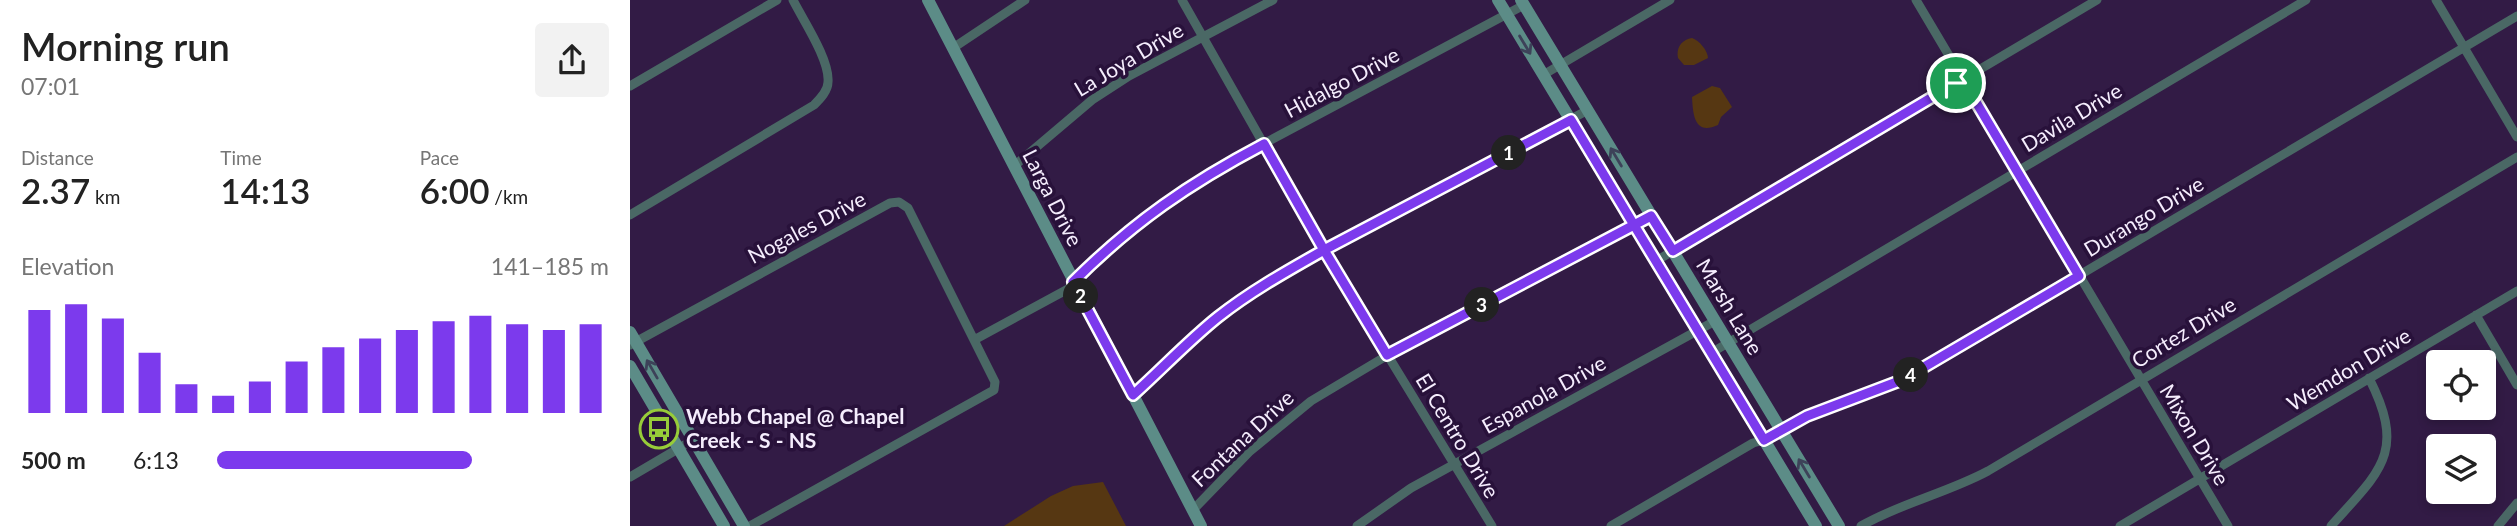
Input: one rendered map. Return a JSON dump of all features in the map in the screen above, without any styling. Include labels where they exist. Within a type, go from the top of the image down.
[{"type":"main road","name":"Larga Drive","points":[[928,0],[1201,526]]},
{"type":"main road","name":"Marsh Lane","points":[[1498,0],[1816,526]]},
{"type":"main road","name":"Marsh Lane","points":[[1522,3],[1839,526]]},
{"type":"main road","points":[[632,340],[744,526]]},
{"type":"main road","points":[[630,366],[724,526]]},
{"type":"main road","points":[[1764,440],[1781,430]]},
{"type":"street","points":[[630,86],[777,0]]},
{"type":"street","points":[[630,215],[814,106],[824,95],[828,84],[827,73],[815,42],[793,0]]},
{"type":"street","points":[[953,48],[1025,0]]},
{"type":"street","name":"El Centro Drive","points":[[1182,0],[1324,250],[1492,526]]},
{"type":"street","name":"La Joya Drive","points":[[1014,166],[1091,100],[1129,76],[1273,0]]},
{"type":"street","points":[[1543,75],[1670,0]]},
{"type":"street","name":"Mixon Drive","points":[[1916,0],[2228,526]]},
{"type":"street","points":[[1656,261],[2097,0]]},
{"type":"street","name":"Davila Drive","points":[[1712,353],[2306,0]]},
{"type":"street","points":[[2436,0],[2517,137]]},
{"type":"street","name":"Hidalgo Drive","points":[[974,340],[1068,289],[1109,246],[1155,209],[1218,168],[1507,16],[1522,3]]},
{"type":"street","name":"Durango Drive","points":[[1781,430],[1834,405],[1902,380],[2517,16]]},
{"type":"street","points":[[1133,395],[1184,345],[1218,317],[1277,276],[1588,110]]},
{"type":"street","name":"Cortez Drive","points":[[1861,526],[1966,483],[2517,156]]},
{"type":"street","name":"Nogales Drive","points":[[632,340],[890,203],[899,202],[908,208],[974,340]]},
{"type":"street","name":"Fontana Drive","points":[[1193,510],[1249,452],[1311,401],[1387,355],[1651,216]]},
{"type":"street","name":"Wemdon Drive","points":[[2120,526],[2517,291]]},
{"type":"street","points":[[2476,315],[2517,385]]},
{"type":"street","name":"Espanola Drive","points":[[1357,526],[1411,488],[1715,321]]},
{"type":"street","points":[[750,526],[991,393],[995,382],[974,340]]},
{"type":"street","points":[[2331,526],[2372,479],[2386,452],[2387,421],[2369,378]]},
{"type":"street","points":[[630,477],[693,440]]},
{"type":"street","points":[[1611,526],[1753,443],[1764,440]]},
{"type":"street","points":[[2498,526],[2517,503]]},
{"type":"street","points":[[2505,518],[2514,526]]},
{"type":"shaded area","points":[[1692,38],[1703,46],[1708,58],[1694,65],[1684,65],[1678,58],[1679,48],[1682,43]]},
{"type":"shaded area","points":[[1712,86],[1720,88],[1732,107],[1721,117],[1718,125],[1704,128],[1696,122],[1692,97]]},
{"type":"shaded area","points":[[1103,482],[1126,526],[1004,526],[1051,496],[1073,486]]},
{"type":"place","name":"Webb Chapel @ Chapel Creek - S - NS","points":[[659,429]]},
{"type":"route","points":[[1956,83],[1673,251],[1651,216],[1634,225],[1571,120],[1324,250],[1264,144],[1218,168],[1155,209],[1109,246],[1073,282],[1133,395],[1184,345],[1218,317],[1277,276],[1324,250],[1387,355],[1634,225],[1764,440],[1807,416],[1902,380],[2079,276],[1963,80],[1956,83]]}]
